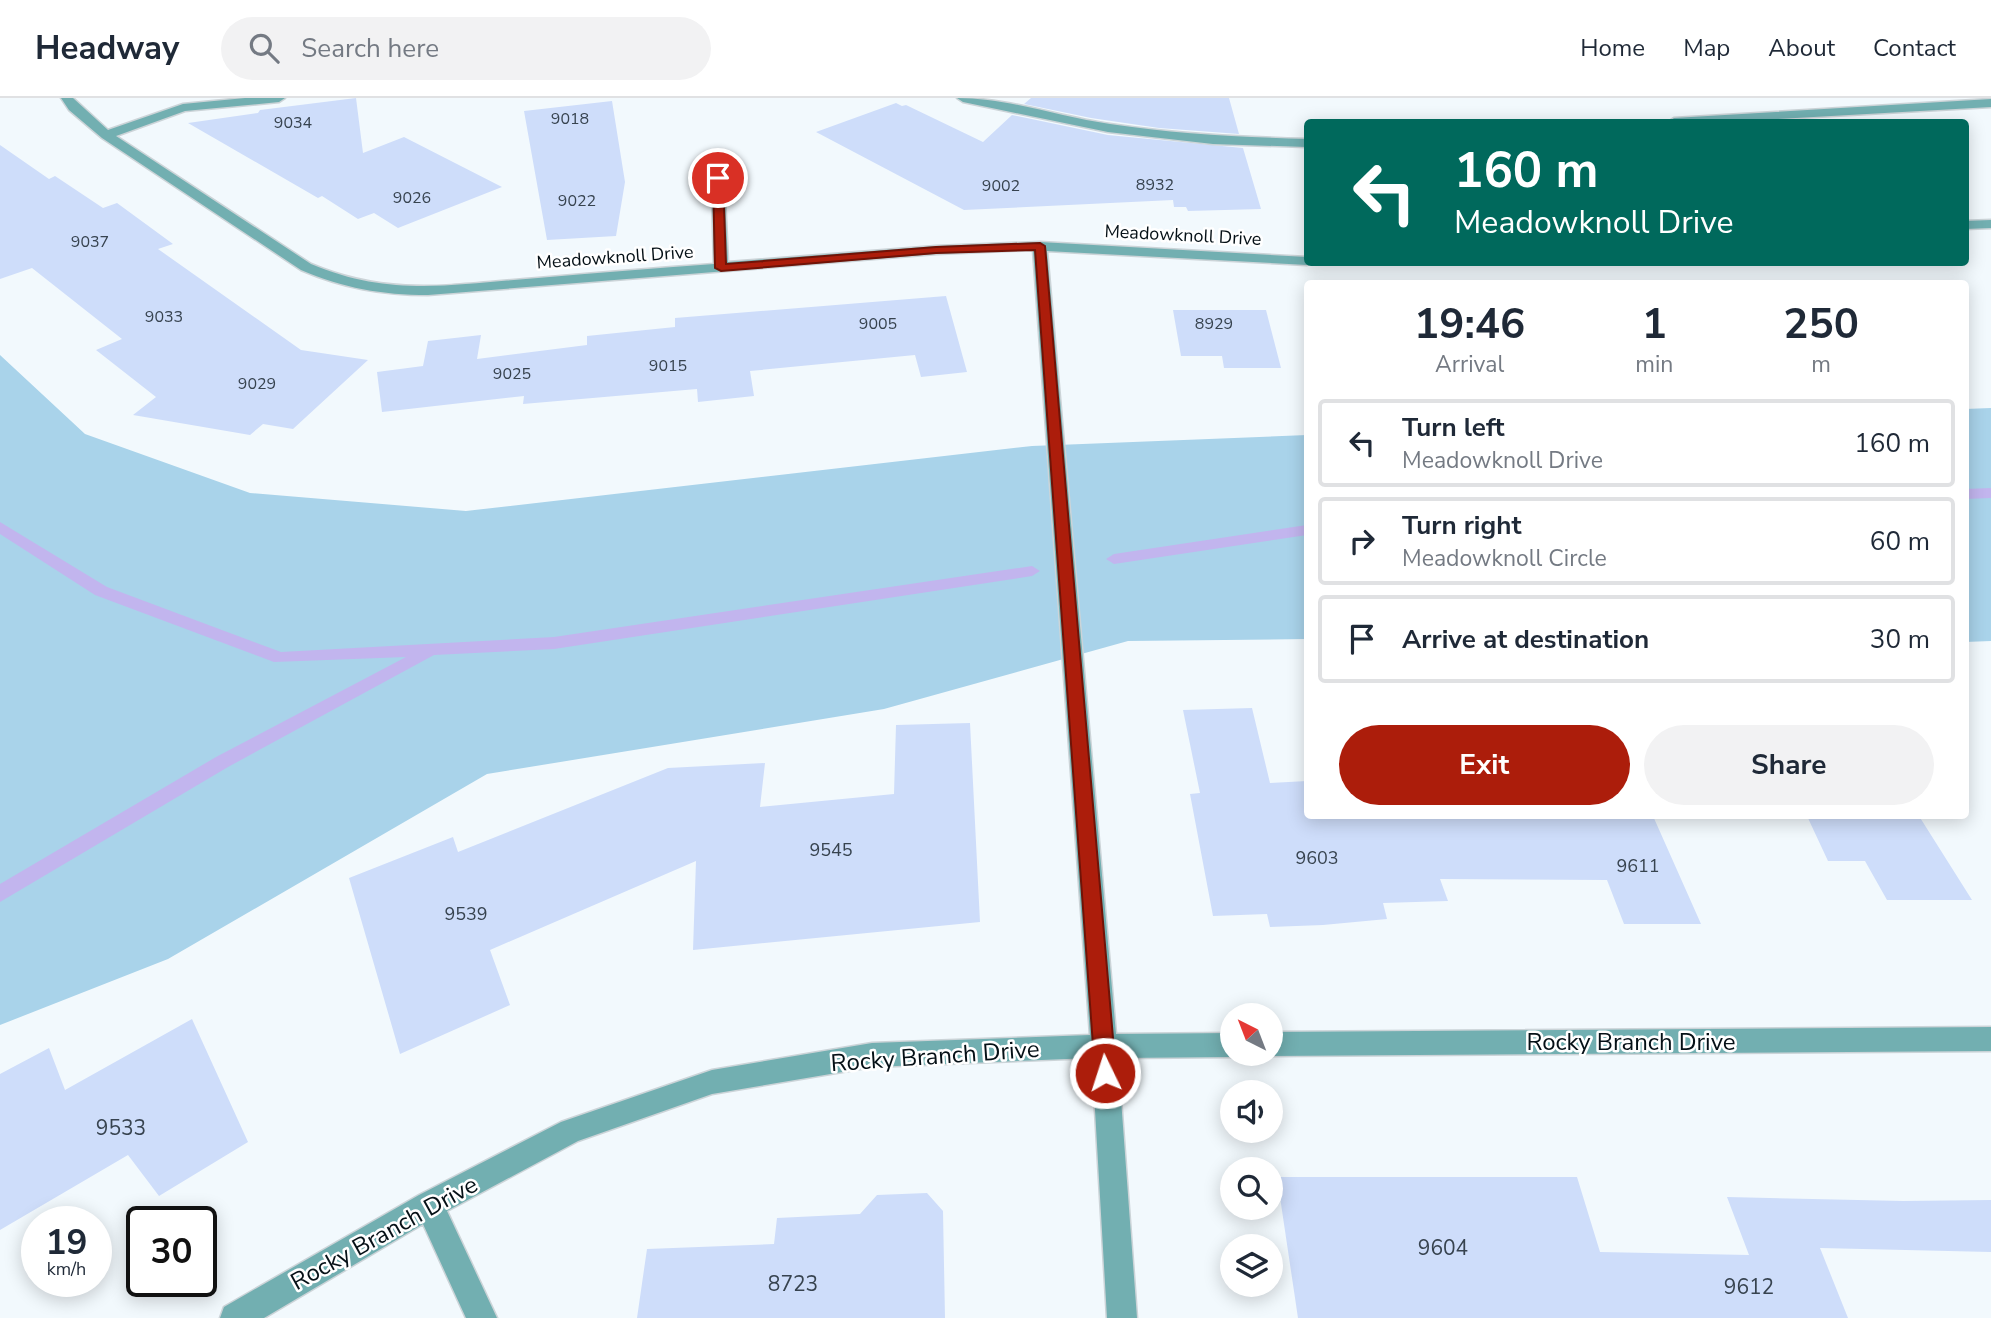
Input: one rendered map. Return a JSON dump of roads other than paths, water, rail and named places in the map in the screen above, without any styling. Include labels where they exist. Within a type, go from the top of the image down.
[{"type":"street","name":"Meadowknoll Drive","points":[[67,98],[73,107],[106,135],[306,267],[342,283],[378,290],[428,290],[936,250],[1040,246],[1304,261]]},
{"type":"street","points":[[106,135],[183,108],[279,98]]},
{"type":"street","points":[[963,98],[1108,128],[1213,140],[1304,143]]},
{"type":"street","points":[[1724,119],[1991,103]]},
{"type":"street","points":[[717,156],[721,268]]},
{"type":"street","points":[[1969,225],[1991,224]]},
{"type":"street","points":[[1040,246],[1104,1046],[1122,1318]]},
{"type":"street","name":"Rocky Branch Drive","points":[[1283,1044],[1991,1039]]},
{"type":"street","name":"Rocky Branch Drive","points":[[235,1318],[429,1205],[571,1131],[712,1082],[872,1055],[1104,1046],[1220,1045]]},
{"type":"street","points":[[429,1205],[482,1318]]},
{"type":"waterway","points":[[1969,494],[1991,493]]},
{"type":"waterway","points":[[0,527],[101,591],[280,658],[554,643],[1032,571]]},
{"type":"waterway","points":[[1114,559],[1304,530]]},
{"type":"waterway","points":[[0,894],[222,762],[427,653]]}]
